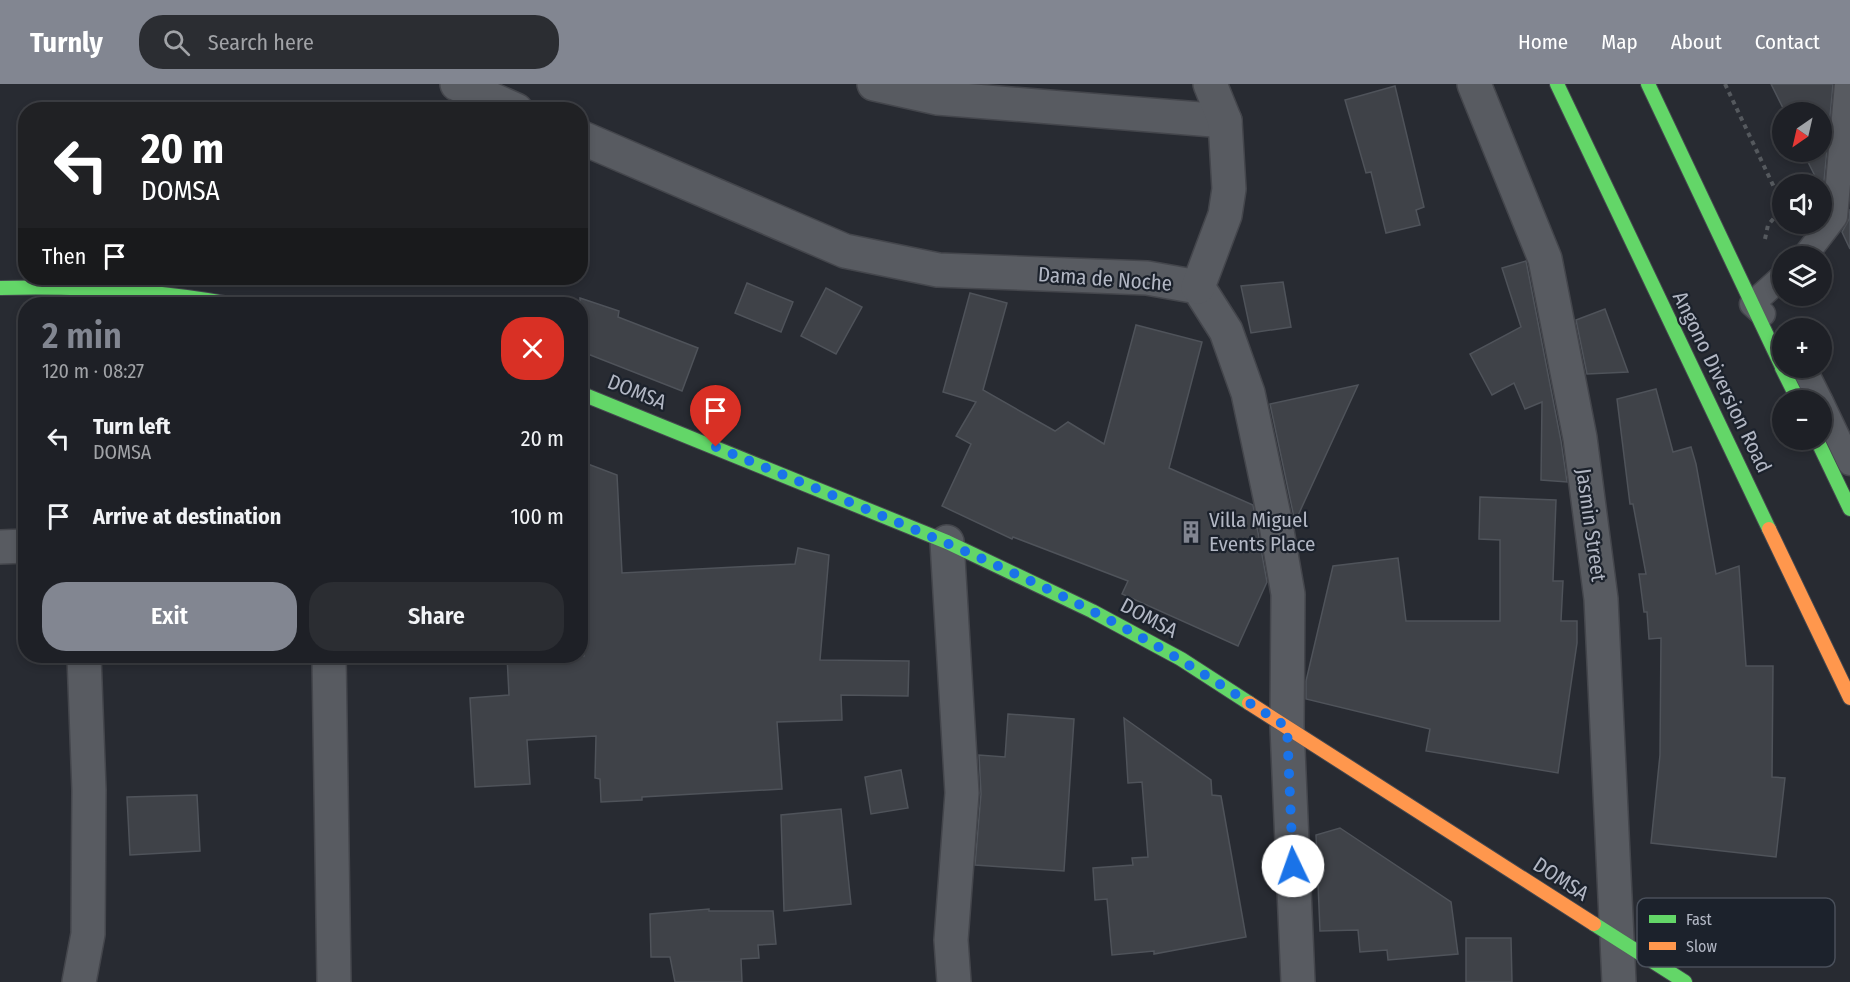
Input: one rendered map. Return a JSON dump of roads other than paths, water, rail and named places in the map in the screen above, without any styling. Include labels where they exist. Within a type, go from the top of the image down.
[{"type":"main road","name":"Angono Diversion Road","points":[[1557,84],[1850,698]]},
{"type":"main road","points":[[1648,84],[1772,346]]},
{"type":"main road","points":[[0,288],[48,295],[196,297]]},
{"type":"main road","name":"DOMSA","points":[[588,396],[947,542],[1092,611],[1181,659],[1637,952]]},
{"type":"main road","points":[[1821,450],[1850,509]]},
{"type":"main road","name":"DOMSA","points":[[1661,967],[1685,982]]},
{"type":"street","points":[[457,84],[498,102]]},
{"type":"street","points":[[874,84],[937,98],[1224,121]]},
{"type":"street","points":[[1198,287],[1225,215],[1229,189],[1224,121],[1210,84]]},
{"type":"street","name":"Jasmin Street","points":[[1474,84],[1545,259],[1580,438],[1601,599],[1619,982]]},
{"type":"street","name":"Dama de Noche","points":[[588,140],[845,251],[938,270],[1147,278],[1198,287],[1226,331],[1248,393],[1288,594],[1287,727],[1298,982]]},
{"type":"street","points":[[947,542],[962,793],[951,940],[954,982]]},
{"type":"street","points":[[0,547],[18,546]]},
{"type":"street","points":[[79,982],[88,934],[88,790],[84,663]]},
{"type":"street","points":[[329,663],[334,982]]},
{"type":"lane","points":[[1813,246],[1835,217],[1847,84]]},
{"type":"lane","points":[[1772,286],[1752,304],[1772,323]]},
{"type":"lane","points":[[1832,425],[1850,463]]},
{"type":"place","name":"Villa Miguel Events Place","points":[[1191,532]]}]
